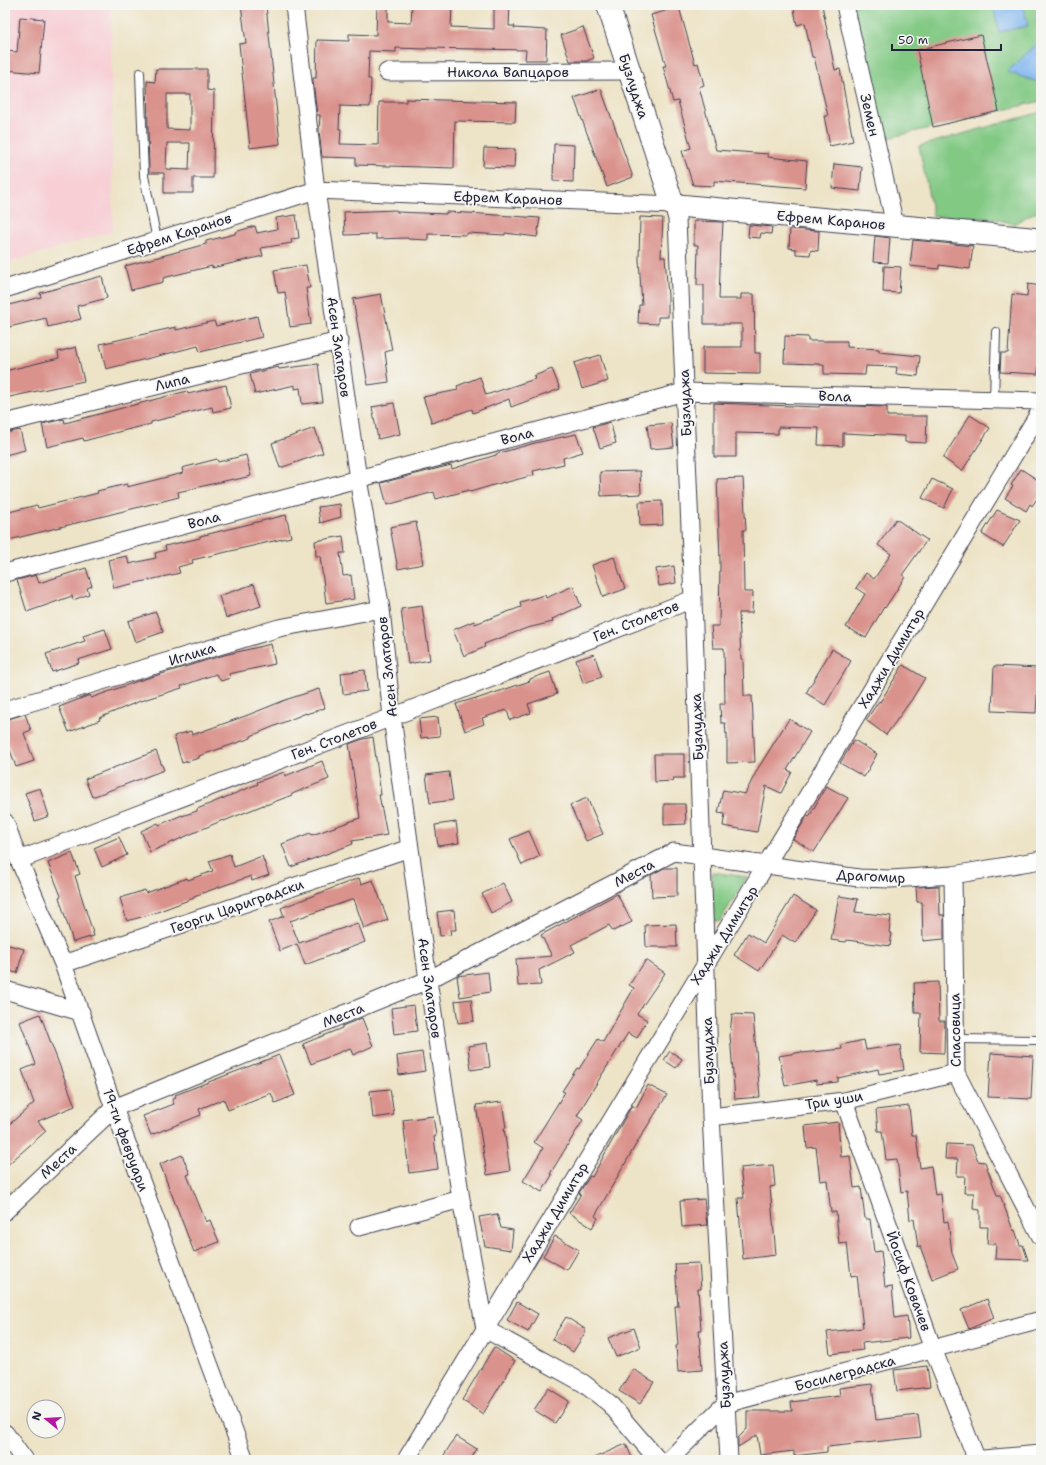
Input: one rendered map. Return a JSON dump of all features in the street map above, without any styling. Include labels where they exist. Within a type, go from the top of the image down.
[{"type":"street","name":"Асен Златаров","points":[[294,5],[316,190],[358,478],[381,610],[392,717],[428,980],[461,1199],[485,1328]]},
{"type":"street","name":"Бузлуджа","points":[[608,5],[677,219],[693,599],[711,1117],[729,1460]]},
{"type":"street","name":"Земен","points":[[846,5],[895,226]]},
{"type":"street","name":"Никола Вапцаров","points":[[387,72],[629,71]]},
{"type":"street","name":"Ефрем Каранов","points":[[5,289],[316,190],[673,205],[895,226],[1036,237]]},
{"type":"street","name":"Липа","points":[[5,423],[339,341]]},
{"type":"street","name":"Вола","points":[[5,573],[684,392],[1041,401]]},
{"type":"street","name":"Хаджи Димитър","points":[[406,1460],[1041,410]]},
{"type":"street","name":"Ген. Столетов","points":[[19,860],[392,717],[693,599]]},
{"type":"street","name":"Иглика","points":[[5,710],[279,628],[381,610]]},
{"type":"street","name":"19-ти февруари","points":[[5,822],[19,860],[63,964],[114,1108],[245,1460]]},
{"type":"street","name":"Георги Цариградски","points":[[63,964],[410,848]]},
{"type":"street","name":"Места","points":[[5,1211],[114,1108],[428,980],[674,852],[702,856]]},
{"type":"street","name":"Драгомир","points":[[702,856],[875,879],[953,875],[1041,860]]},
{"type":"street","name":"Спасовица","points":[[953,875],[956,1073],[1041,1237]]},
{"type":"street","points":[[5,990],[81,1012]]},
{"type":"street","name":"Три уши","points":[[711,1117],[844,1101],[956,1073]]},
{"type":"street","name":"Йосиф Ковачев","points":[[844,1101],[933,1349],[977,1460]]},
{"type":"street","points":[[359,1227],[461,1199]]},
{"type":"street","name":"Босилеградска","points":[[725,1404],[1041,1320]]},
{"type":"street","points":[[485,1328],[583,1383],[609,1403],[658,1460]]},
{"type":"street","points":[[669,1460],[725,1404]]},
{"type":"street","points":[[5,1433],[24,1460]]},
{"type":"street","points":[[972,1460],[1041,1454]]},
{"type":"lane","points":[[140,73],[144,176],[157,240]]},
{"type":"lane","points":[[994,400],[996,332]]},
{"type":"lane","points":[[955,1039],[1041,1040]]},
{"type":"shaded area","points":[[5,5],[111,5],[113,231],[5,264]]},
{"type":"green space","points":[[853,5],[1041,5],[1041,101],[884,139]]},
{"type":"green space","points":[[1041,112],[1041,211],[1029,215],[1014,224],[995,219],[933,216],[919,146]]},
{"type":"green space","points":[[712,872],[747,877],[720,921],[713,921]]},
{"type":"water","points":[[1011,5],[1023,5],[1028,26],[999,32],[994,8]]},
{"type":"water","points":[[1041,40],[1041,83],[1007,72]]},
{"type":"building","points":[[241,5],[266,5],[280,144],[250,148],[239,44],[246,43]]},
{"type":"building","points":[[377,5],[388,5],[388,22],[411,23],[412,5],[452,5],[451,27],[494,29],[494,5],[510,5],[509,26],[515,26],[514,28],[547,30],[546,60],[525,60],[526,50],[396,48],[396,52],[369,51],[368,79],[371,79],[370,107],[340,106],[340,144],[378,145],[379,102],[406,102],[406,99],[516,102],[515,122],[455,121],[454,168],[356,165],[356,158],[322,157],[319,131],[320,115],[317,115],[313,82],[313,78],[316,78],[317,40],[349,41],[349,34],[376,35]]},
{"type":"building","points":[[811,5],[822,5],[835,70],[840,69],[853,141],[830,146],[824,116],[828,116],[814,57],[812,57],[805,23],[797,25],[794,9]]},
{"type":"building","points":[[679,7],[695,64],[698,63],[704,85],[699,87],[716,150],[768,154],[768,157],[807,161],[805,188],[714,181],[714,186],[693,185],[682,151],[691,148],[678,101],[673,102],[663,66],[666,66],[651,15]]},
{"type":"building","points":[[20,17],[44,19],[39,73],[5,70],[5,51],[17,52]]},
{"type":"building","points":[[583,27],[594,58],[586,61],[570,61],[561,35]]},
{"type":"building","points":[[981,35],[999,111],[933,127],[917,50]]},
{"type":"building","points":[[156,69],[207,69],[207,90],[214,91],[213,178],[193,178],[193,193],[164,193],[164,173],[149,173],[147,81],[155,82]],"holes":[[[167,94],[190,94],[190,130],[167,129]],[[167,143],[190,143],[189,170],[166,169]]]},
{"type":"building","points":[[601,89],[633,177],[607,187],[574,98]]},
{"type":"building","points":[[554,144],[574,145],[573,182],[553,181]]},
{"type":"building","points":[[484,148],[515,149],[514,168],[483,167]]},
{"type":"building","points":[[834,164],[862,167],[860,191],[832,188]]},
{"type":"building","points":[[396,210],[397,212],[446,214],[446,212],[540,218],[537,237],[505,233],[505,235],[467,233],[467,235],[428,234],[428,240],[408,238],[376,239],[376,234],[345,235],[344,212]]},
{"type":"building","points":[[296,215],[299,238],[291,239],[292,243],[261,248],[263,256],[163,278],[163,282],[131,290],[125,266],[206,244],[206,241],[235,234],[235,232],[255,226],[257,233],[277,229],[276,218]]},
{"type":"building","points":[[640,217],[663,218],[661,257],[665,257],[668,317],[658,317],[658,324],[638,323],[639,305],[642,305],[639,260]]},
{"type":"building","points":[[694,221],[723,222],[719,299],[741,299],[741,294],[754,294],[755,353],[760,353],[760,374],[703,373],[703,347],[742,347],[742,324],[704,324],[704,285],[697,285],[698,245],[694,245]]},
{"type":"building","points":[[749,225],[772,227],[771,234],[761,233],[760,238],[748,237]]},
{"type":"building","points":[[790,229],[819,231],[818,251],[811,250],[810,255],[796,254],[796,249],[789,248]]},
{"type":"building","points":[[875,236],[890,238],[888,263],[873,262]]},
{"type":"building","points":[[913,240],[973,246],[970,269],[939,265],[939,269],[910,266]]},
{"type":"building","points":[[306,265],[310,288],[306,288],[311,324],[290,327],[285,292],[278,293],[274,270]]},
{"type":"building","points":[[884,266],[901,267],[899,293],[883,292]]},
{"type":"building","points":[[102,276],[107,298],[77,306],[81,319],[48,327],[46,318],[5,328],[5,306],[41,297],[40,293]]},
{"type":"building","points":[[1028,284],[1041,286],[1041,335],[1038,374],[1000,372],[1001,353],[1008,353],[1012,294],[1027,296]]},
{"type":"building","points":[[381,294],[392,350],[385,352],[389,382],[368,385],[353,299]]},
{"type":"building","points":[[257,316],[262,337],[200,352],[198,346],[106,369],[100,344],[176,327],[176,330],[214,321],[216,326]]},
{"type":"building","points":[[785,336],[808,337],[808,341],[847,341],[847,347],[879,349],[879,352],[920,356],[918,376],[896,374],[897,367],[866,366],[865,375],[824,374],[824,365],[784,363]]},
{"type":"building","points":[[76,347],[84,381],[5,398],[5,371],[59,358],[58,352]]},
{"type":"building","points":[[600,355],[608,381],[582,389],[574,363]]},
{"type":"building","points":[[318,364],[323,402],[302,404],[300,388],[295,389],[295,385],[255,394],[250,374],[278,367],[279,369]]},
{"type":"building","points":[[552,369],[560,389],[511,407],[509,399],[473,413],[472,409],[432,423],[423,397],[458,390],[457,386],[480,377],[486,395],[535,379],[534,376]]},
{"type":"building","points":[[226,385],[231,408],[213,412],[212,407],[84,441],[83,438],[47,447],[42,424],[64,419],[65,423],[187,391],[188,394]]},
{"type":"building","points":[[394,403],[400,434],[378,439],[372,407]]},
{"type":"building","points":[[714,403],[819,407],[820,405],[887,407],[887,416],[927,416],[926,443],[905,442],[905,436],[843,433],[843,446],[818,445],[819,428],[778,427],[778,434],[736,433],[736,457],[714,457]]},
{"type":"building","points":[[970,415],[990,428],[962,471],[943,458]]},
{"type":"building","points":[[610,422],[616,443],[600,448],[593,427]]},
{"type":"building","points":[[671,423],[674,447],[650,449],[647,425]]},
{"type":"building","points":[[315,428],[323,453],[280,468],[272,443]]},
{"type":"building","points":[[20,430],[25,450],[5,455],[5,433]]},
{"type":"building","points":[[576,434],[583,452],[563,458],[564,464],[533,471],[534,475],[470,492],[469,490],[436,499],[434,492],[387,505],[381,483],[451,465],[452,469],[496,454],[535,443]]},
{"type":"building","points":[[246,455],[251,476],[178,492],[179,497],[9,540],[5,524],[5,513],[37,505],[38,508],[127,484],[127,487],[183,473],[182,468],[217,459],[218,462]]},
{"type":"building","points":[[1021,469],[1041,482],[1041,493],[1032,506],[1030,504],[1026,511],[1005,498],[1013,486],[1011,485]]},
{"type":"building","points":[[640,471],[641,494],[601,496],[600,472]]},
{"type":"building","points":[[743,478],[746,530],[743,530],[744,592],[753,592],[752,613],[739,613],[741,659],[743,659],[744,696],[752,696],[755,762],[727,763],[727,733],[726,734],[725,723],[721,723],[720,704],[725,704],[724,648],[713,648],[711,626],[719,626],[720,561],[717,479]]},
{"type":"building","points":[[932,479],[953,489],[944,508],[922,498]]},
{"type":"building","points":[[662,501],[663,525],[640,526],[639,502]]},
{"type":"building","points":[[340,504],[341,517],[320,523],[318,507]]},
{"type":"building","points":[[997,510],[1020,520],[1003,547],[982,534]]},
{"type":"building","points":[[286,515],[291,537],[192,560],[193,563],[178,567],[180,573],[114,588],[108,560],[127,556],[129,564],[156,558],[155,553],[166,550],[165,546]]},
{"type":"building","points":[[896,519],[927,540],[902,575],[905,577],[885,608],[884,607],[866,638],[846,627],[865,594],[856,588],[866,573],[874,579],[891,554],[878,545]]},
{"type":"building","points":[[416,522],[423,564],[398,569],[390,527]]},
{"type":"building","points":[[343,536],[345,553],[340,553],[343,576],[351,575],[354,599],[326,603],[320,556],[316,556],[315,541]]},
{"type":"building","points":[[614,557],[625,589],[603,597],[592,565]]},
{"type":"building","points":[[674,566],[676,583],[659,586],[656,569]]},
{"type":"building","points":[[86,568],[92,586],[87,588],[89,594],[73,600],[72,596],[27,612],[17,580],[36,575],[39,583]]},
{"type":"building","points":[[254,584],[261,606],[226,618],[219,596]]},
{"type":"building","points":[[573,586],[581,606],[552,619],[553,622],[527,628],[484,644],[485,647],[464,656],[453,630],[474,621],[475,624],[521,607],[520,602],[545,595],[546,598]]},
{"type":"building","points":[[422,606],[430,660],[408,664],[401,609]]},
{"type":"building","points":[[156,612],[163,632],[135,642],[128,621]]},
{"type":"building","points":[[105,629],[112,649],[78,660],[79,663],[52,672],[46,654],[85,641],[83,636]]},
{"type":"building","points":[[271,644],[275,664],[229,674],[230,678],[221,681],[216,674],[181,686],[182,688],[140,701],[99,718],[100,720],[69,732],[59,707],[90,695],[91,698],[138,681],[224,655]]},
{"type":"building","points":[[832,649],[851,661],[825,705],[806,693]]},
{"type":"building","points":[[594,654],[602,677],[583,683],[576,660]]},
{"type":"building","points":[[903,665],[925,678],[886,735],[866,720],[879,701],[880,702]]},
{"type":"building","points":[[994,666],[1039,668],[1036,713],[992,711]]},
{"type":"building","points":[[365,670],[367,691],[343,694],[341,673]]},
{"type":"building","points":[[550,672],[557,694],[528,704],[531,713],[510,720],[507,710],[482,718],[484,724],[465,731],[456,704],[530,681],[530,679]]},
{"type":"building","points":[[319,689],[325,708],[306,713],[251,736],[251,738],[182,763],[174,736],[191,731],[192,735]]},
{"type":"building","points":[[25,714],[31,730],[24,733],[34,761],[16,767],[5,736],[5,720]]},
{"type":"building","points":[[438,717],[440,736],[421,738],[419,719]]},
{"type":"building","points":[[789,719],[810,732],[787,770],[792,772],[781,793],[766,786],[757,832],[723,826],[725,814],[718,813],[723,790],[745,794],[757,770]]},
{"type":"building","points":[[373,737],[381,795],[379,795],[387,835],[352,841],[353,844],[291,867],[282,844],[310,833],[312,835],[360,818],[349,744]]},
{"type":"building","points":[[854,740],[877,754],[864,777],[840,763]]},
{"type":"building","points":[[156,751],[164,770],[92,797],[85,779]]},
{"type":"building","points":[[654,754],[684,754],[684,778],[673,778],[674,781],[655,782]]},
{"type":"building","points":[[322,761],[329,779],[292,795],[224,821],[223,820],[150,852],[141,831],[158,823],[159,825],[182,815],[197,811],[197,809],[258,784],[257,782],[284,772],[285,776]]},
{"type":"building","points":[[449,772],[453,800],[430,803],[426,775]]},
{"type":"building","points":[[826,786],[848,798],[814,852],[793,839],[807,816],[809,817]]},
{"type":"building","points":[[40,788],[49,816],[35,821],[25,793]]},
{"type":"building","points":[[587,798],[603,834],[586,841],[570,805]]},
{"type":"building","points":[[664,804],[685,804],[686,824],[664,825]]},
{"type":"building","points":[[456,822],[459,843],[438,846],[435,825]]},
{"type":"building","points":[[529,831],[540,856],[522,865],[510,839]]},
{"type":"building","points":[[119,837],[127,855],[102,867],[94,848]]},
{"type":"building","points":[[72,853],[80,874],[75,876],[94,936],[73,942],[59,897],[61,896],[48,863]]},
{"type":"building","points":[[230,854],[234,867],[262,856],[269,875],[252,881],[251,876],[194,896],[194,898],[152,914],[127,921],[120,898],[145,890],[146,893],[187,878],[188,880],[213,871],[209,861]]},
{"type":"building","points":[[664,868],[677,868],[677,896],[652,897],[651,875]]},
{"type":"building","points":[[359,878],[361,884],[373,880],[388,920],[364,929],[354,899],[290,921],[299,943],[358,923],[365,942],[305,965],[297,944],[280,951],[269,922],[284,916],[281,908]]},
{"type":"building","points":[[503,883],[512,902],[491,913],[482,894]]},
{"type":"building","points":[[939,886],[940,915],[944,915],[944,939],[923,941],[922,902],[917,902],[916,887]]},
{"type":"building","points":[[617,894],[632,922],[613,931],[609,925],[571,945],[575,952],[539,970],[541,985],[518,986],[516,959],[552,956],[541,935]]},
{"type":"building","points":[[793,896],[816,910],[795,943],[782,935],[759,971],[734,955],[748,933],[764,943]]},
{"type":"building","points":[[839,896],[858,899],[855,912],[891,916],[889,933],[892,933],[890,946],[847,940],[846,942],[831,940]]},
{"type":"building","points":[[454,910],[456,930],[450,930],[451,935],[440,936],[437,912]]},
{"type":"building","points":[[676,924],[677,947],[646,947],[645,925]]},
{"type":"building","points":[[5,944],[24,949],[17,973],[5,970]]},
{"type":"building","points":[[646,960],[665,973],[637,1014],[647,1020],[637,1038],[628,1033],[598,1081],[577,1116],[583,1120],[550,1174],[552,1175],[542,1192],[523,1181],[543,1148],[534,1142],[565,1092],[562,1091],[577,1068],[579,1069],[598,1039],[603,1042],[634,988],[629,985]]},
{"type":"building","points":[[488,972],[490,992],[460,997],[457,976]]},
{"type":"building","points":[[938,982],[939,1021],[945,1021],[944,1053],[920,1052],[921,1013],[915,1013],[914,983]]},
{"type":"building","points":[[471,999],[474,1021],[458,1023],[455,1001]]},
{"type":"building","points":[[414,1005],[417,1031],[394,1034],[391,1008]]},
{"type":"building","points":[[40,1014],[75,1106],[38,1121],[46,1131],[5,1167],[5,1128],[34,1103],[22,1070],[36,1064],[20,1022]]},
{"type":"building","points":[[732,1014],[753,1015],[760,1097],[735,1099],[730,1035]]},
{"type":"building","points":[[362,1018],[373,1046],[353,1055],[350,1048],[311,1064],[303,1044]]},
{"type":"building","points":[[864,1040],[866,1050],[900,1045],[904,1070],[879,1074],[878,1069],[838,1078],[838,1082],[816,1084],[816,1080],[785,1086],[779,1056],[802,1052],[842,1049],[841,1045]]},
{"type":"building","points":[[487,1043],[490,1067],[471,1070],[468,1046]]},
{"type":"building","points":[[670,1051],[682,1059],[676,1068],[664,1060]]},
{"type":"building","points":[[422,1052],[425,1071],[399,1075],[397,1056]]},
{"type":"building","points":[[991,1053],[1033,1056],[1031,1099],[988,1097]]},
{"type":"building","points":[[279,1055],[295,1095],[275,1103],[271,1093],[228,1110],[224,1099],[199,1109],[201,1115],[151,1135],[143,1116],[174,1104],[172,1099],[176,1097],[175,1095]]},
{"type":"building","points":[[648,1085],[667,1095],[638,1141],[595,1216],[598,1218],[592,1228],[569,1213],[581,1194],[579,1193],[590,1176],[592,1177],[632,1105],[636,1108]]},
{"type":"building","points":[[390,1089],[394,1115],[373,1118],[370,1091]]},
{"type":"building","points":[[502,1102],[510,1171],[487,1175],[476,1105]]},
{"type":"building","points":[[909,1106],[912,1135],[916,1135],[920,1168],[931,1166],[935,1195],[941,1194],[944,1222],[948,1221],[952,1253],[958,1269],[932,1279],[920,1246],[918,1247],[914,1219],[910,1220],[907,1191],[901,1192],[897,1159],[886,1160],[882,1131],[878,1131],[876,1110]]},
{"type":"building","points":[[433,1116],[438,1169],[409,1173],[403,1120]]},
{"type":"building","points":[[838,1122],[841,1157],[850,1156],[854,1188],[861,1187],[865,1219],[870,1219],[874,1252],[881,1251],[885,1287],[892,1286],[895,1318],[907,1316],[909,1338],[862,1343],[863,1350],[830,1354],[827,1332],[863,1328],[857,1275],[851,1276],[847,1243],[839,1244],[836,1212],[831,1212],[827,1180],[820,1181],[816,1147],[807,1148],[805,1126]]},
{"type":"building","points":[[946,1144],[972,1145],[978,1161],[985,1162],[997,1195],[1000,1195],[1013,1230],[1015,1230],[1020,1245],[1023,1245],[1028,1260],[995,1259],[996,1244],[987,1244],[988,1227],[980,1227],[980,1210],[973,1209],[974,1193],[964,1193],[965,1176],[957,1176],[958,1159],[945,1159]]},
{"type":"building","points":[[182,1155],[190,1174],[187,1175],[206,1222],[210,1220],[219,1242],[194,1252],[160,1164]]},
{"type":"building","points":[[773,1165],[775,1186],[770,1187],[776,1255],[743,1259],[738,1198],[744,1198],[740,1168]]},
{"type":"building","points":[[704,1199],[707,1225],[682,1227],[680,1201]]},
{"type":"building","points":[[497,1214],[501,1228],[513,1230],[511,1250],[485,1246],[479,1217]]},
{"type":"building","points":[[555,1236],[579,1250],[567,1270],[543,1256]]},
{"type":"building","points":[[699,1263],[701,1289],[698,1289],[701,1330],[699,1330],[702,1370],[678,1372],[676,1346],[678,1345],[675,1306],[678,1306],[675,1264]]},
{"type":"building","points":[[987,1299],[994,1318],[969,1329],[961,1310]]},
{"type":"building","points":[[517,1302],[538,1314],[528,1332],[507,1320]]},
{"type":"building","points":[[566,1317],[585,1329],[585,1333],[573,1352],[552,1339]]},
{"type":"building","points":[[634,1328],[641,1347],[616,1357],[608,1338]]},
{"type":"building","points":[[494,1347],[515,1361],[483,1414],[462,1400]]},
{"type":"building","points":[[927,1366],[930,1387],[897,1391],[894,1370]]},
{"type":"building","points":[[633,1369],[654,1382],[640,1404],[619,1391]]},
{"type":"building","points":[[872,1384],[876,1420],[918,1415],[921,1437],[827,1447],[827,1452],[794,1456],[794,1451],[760,1455],[757,1435],[738,1447],[738,1438],[747,1429],[747,1411],[792,1411],[791,1402],[840,1396],[839,1388]]},
{"type":"building","points":[[548,1388],[569,1401],[555,1423],[534,1410]]},
{"type":"building","points":[[456,1436],[477,1449],[470,1460],[441,1460]]},
{"type":"building","points":[[626,1444],[633,1460],[589,1460]]}]
